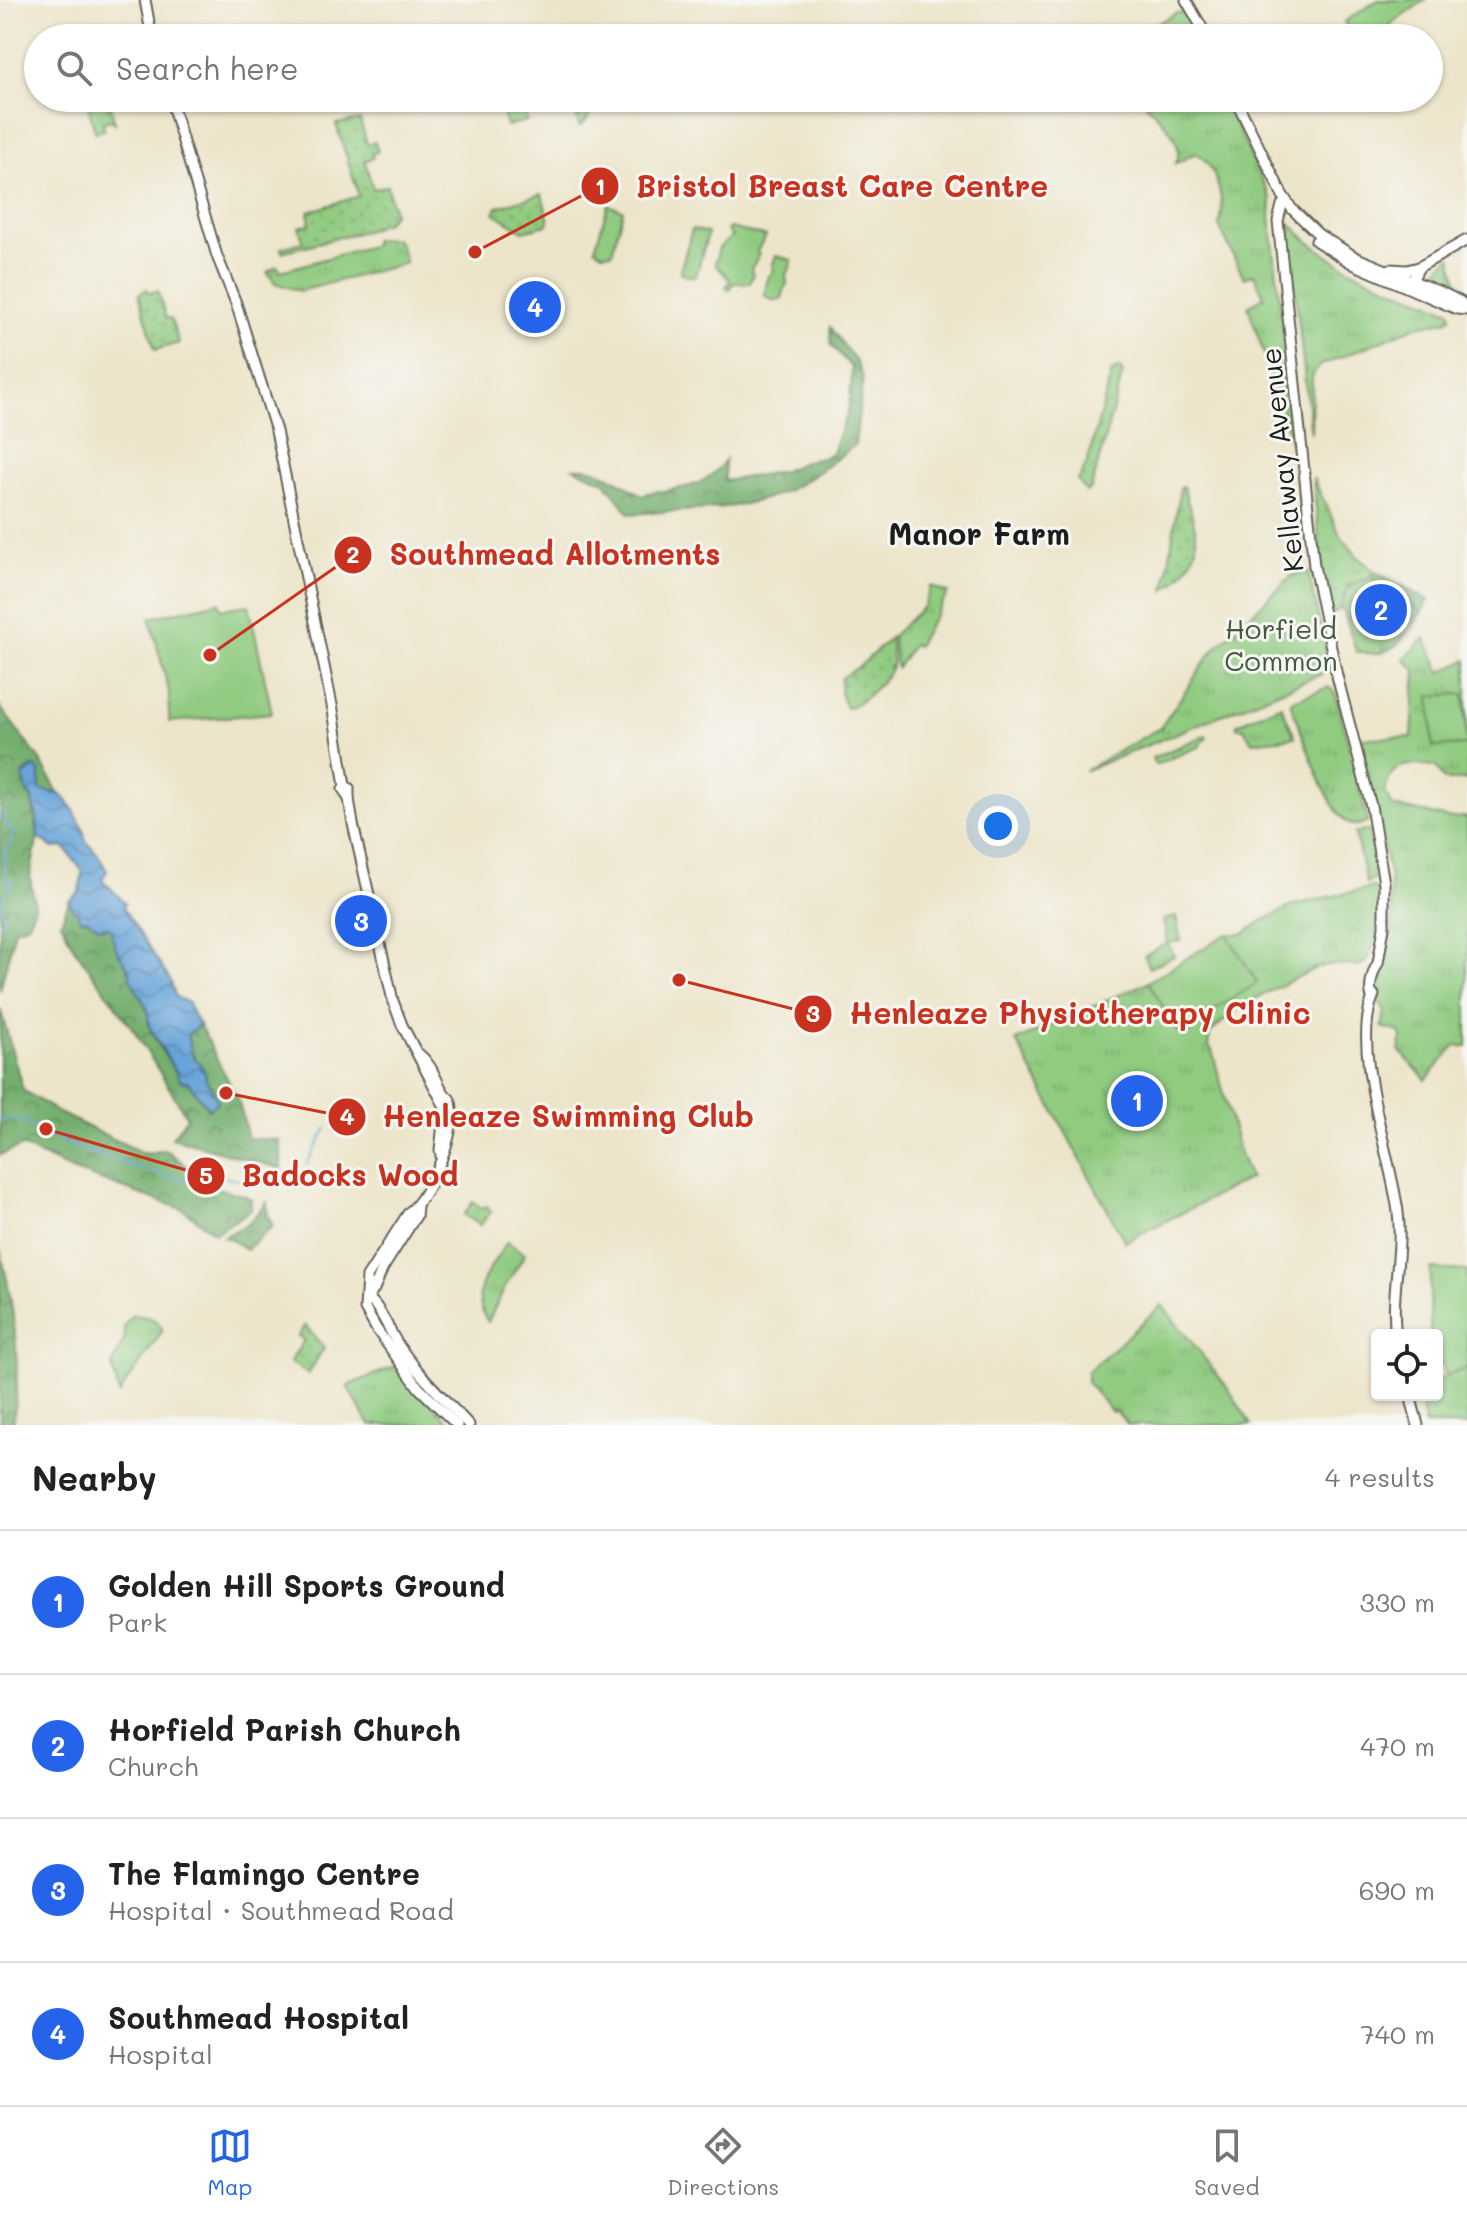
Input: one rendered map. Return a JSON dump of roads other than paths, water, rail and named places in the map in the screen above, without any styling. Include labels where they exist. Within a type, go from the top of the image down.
[{"type":"main road","points":[[145,0],[149,24]]},
{"type":"main road","points":[[1186,0],[1200,24]]},
{"type":"main road","points":[[174,112],[185,159],[276,431],[333,710],[345,786],[349,788],[393,1001],[402,1025],[445,1103],[441,1156],[433,1178],[417,1206],[416,1216],[367,1297],[365,1309],[419,1388],[457,1425]]},
{"type":"main road","points":[[1241,112],[1287,207],[1312,238],[1332,253],[1461,302],[1466,309]]},
{"type":"main road","points":[[1287,207],[1335,247],[1386,269],[1414,286]]},
{"type":"main road","name":"Kellaway Avenue","points":[[1287,207],[1280,230],[1314,566],[1337,676],[1371,806],[1384,883],[1384,927],[1368,1033],[1369,1070],[1393,1176],[1400,1242],[1395,1329]]},
{"type":"main road","points":[[1386,269],[1419,267],[1467,240]]},
{"type":"main road","points":[[1414,286],[1433,260]]},
{"type":"main road","points":[[1414,286],[1419,267]]},
{"type":"main road","points":[[367,1297],[377,1304],[385,1325],[416,1370],[469,1425]]},
{"type":"main road","points":[[1412,1401],[1418,1425]]},
{"type":"water","points":[[32,767],[40,773],[40,790],[59,794],[72,808],[85,840],[107,871],[102,879],[125,903],[123,907],[170,980],[176,997],[187,1002],[199,1026],[187,1036],[193,1057],[201,1064],[200,1068],[203,1068],[201,1070],[205,1072],[218,1101],[209,1109],[188,1082],[181,1081],[149,1026],[148,1010],[116,949],[110,928],[80,919],[77,911],[73,911],[69,901],[79,892],[83,872],[64,847],[52,848],[38,839],[37,816],[23,775]]},
{"type":"waterway","points":[[0,810],[14,834],[4,856],[7,879],[13,882],[0,902]]},
{"type":"waterway","points":[[0,903],[4,921],[0,924]]},
{"type":"waterway","points":[[0,1120],[25,1122],[75,1146],[130,1166],[186,1181]]},
{"type":"waterway","points":[[306,1165],[327,1128]]},
{"type":"waterway","points":[[220,1176],[257,1184],[277,1183]]},
{"type":"place","name":"Bristol Breast Care Centre","points":[[475,252]]},
{"type":"place","name":"Southmead Hospital","points":[[535,307]]},
{"type":"place","name":"Horfield Parish Church","points":[[1381,610]]},
{"type":"place","name":"Southmead Allotments","points":[[210,655]]},
{"type":"place","name":"The Flamingo Centre","points":[[361,921]]},
{"type":"place","name":"Henleaze Physiotherapy Clinic","points":[[679,980]]},
{"type":"place","name":"Henleaze Swimming Club","points":[[226,1093]]},
{"type":"place","name":"Golden Hill Sports Ground","points":[[1137,1101]]},
{"type":"place","name":"Badocks Wood","points":[[46,1129]]},
{"type":"district","name":"Manor Farm","points":[[979,535]]},
{"type":"park label","name":"Horfield Common","points":[[1281,645]]}]
